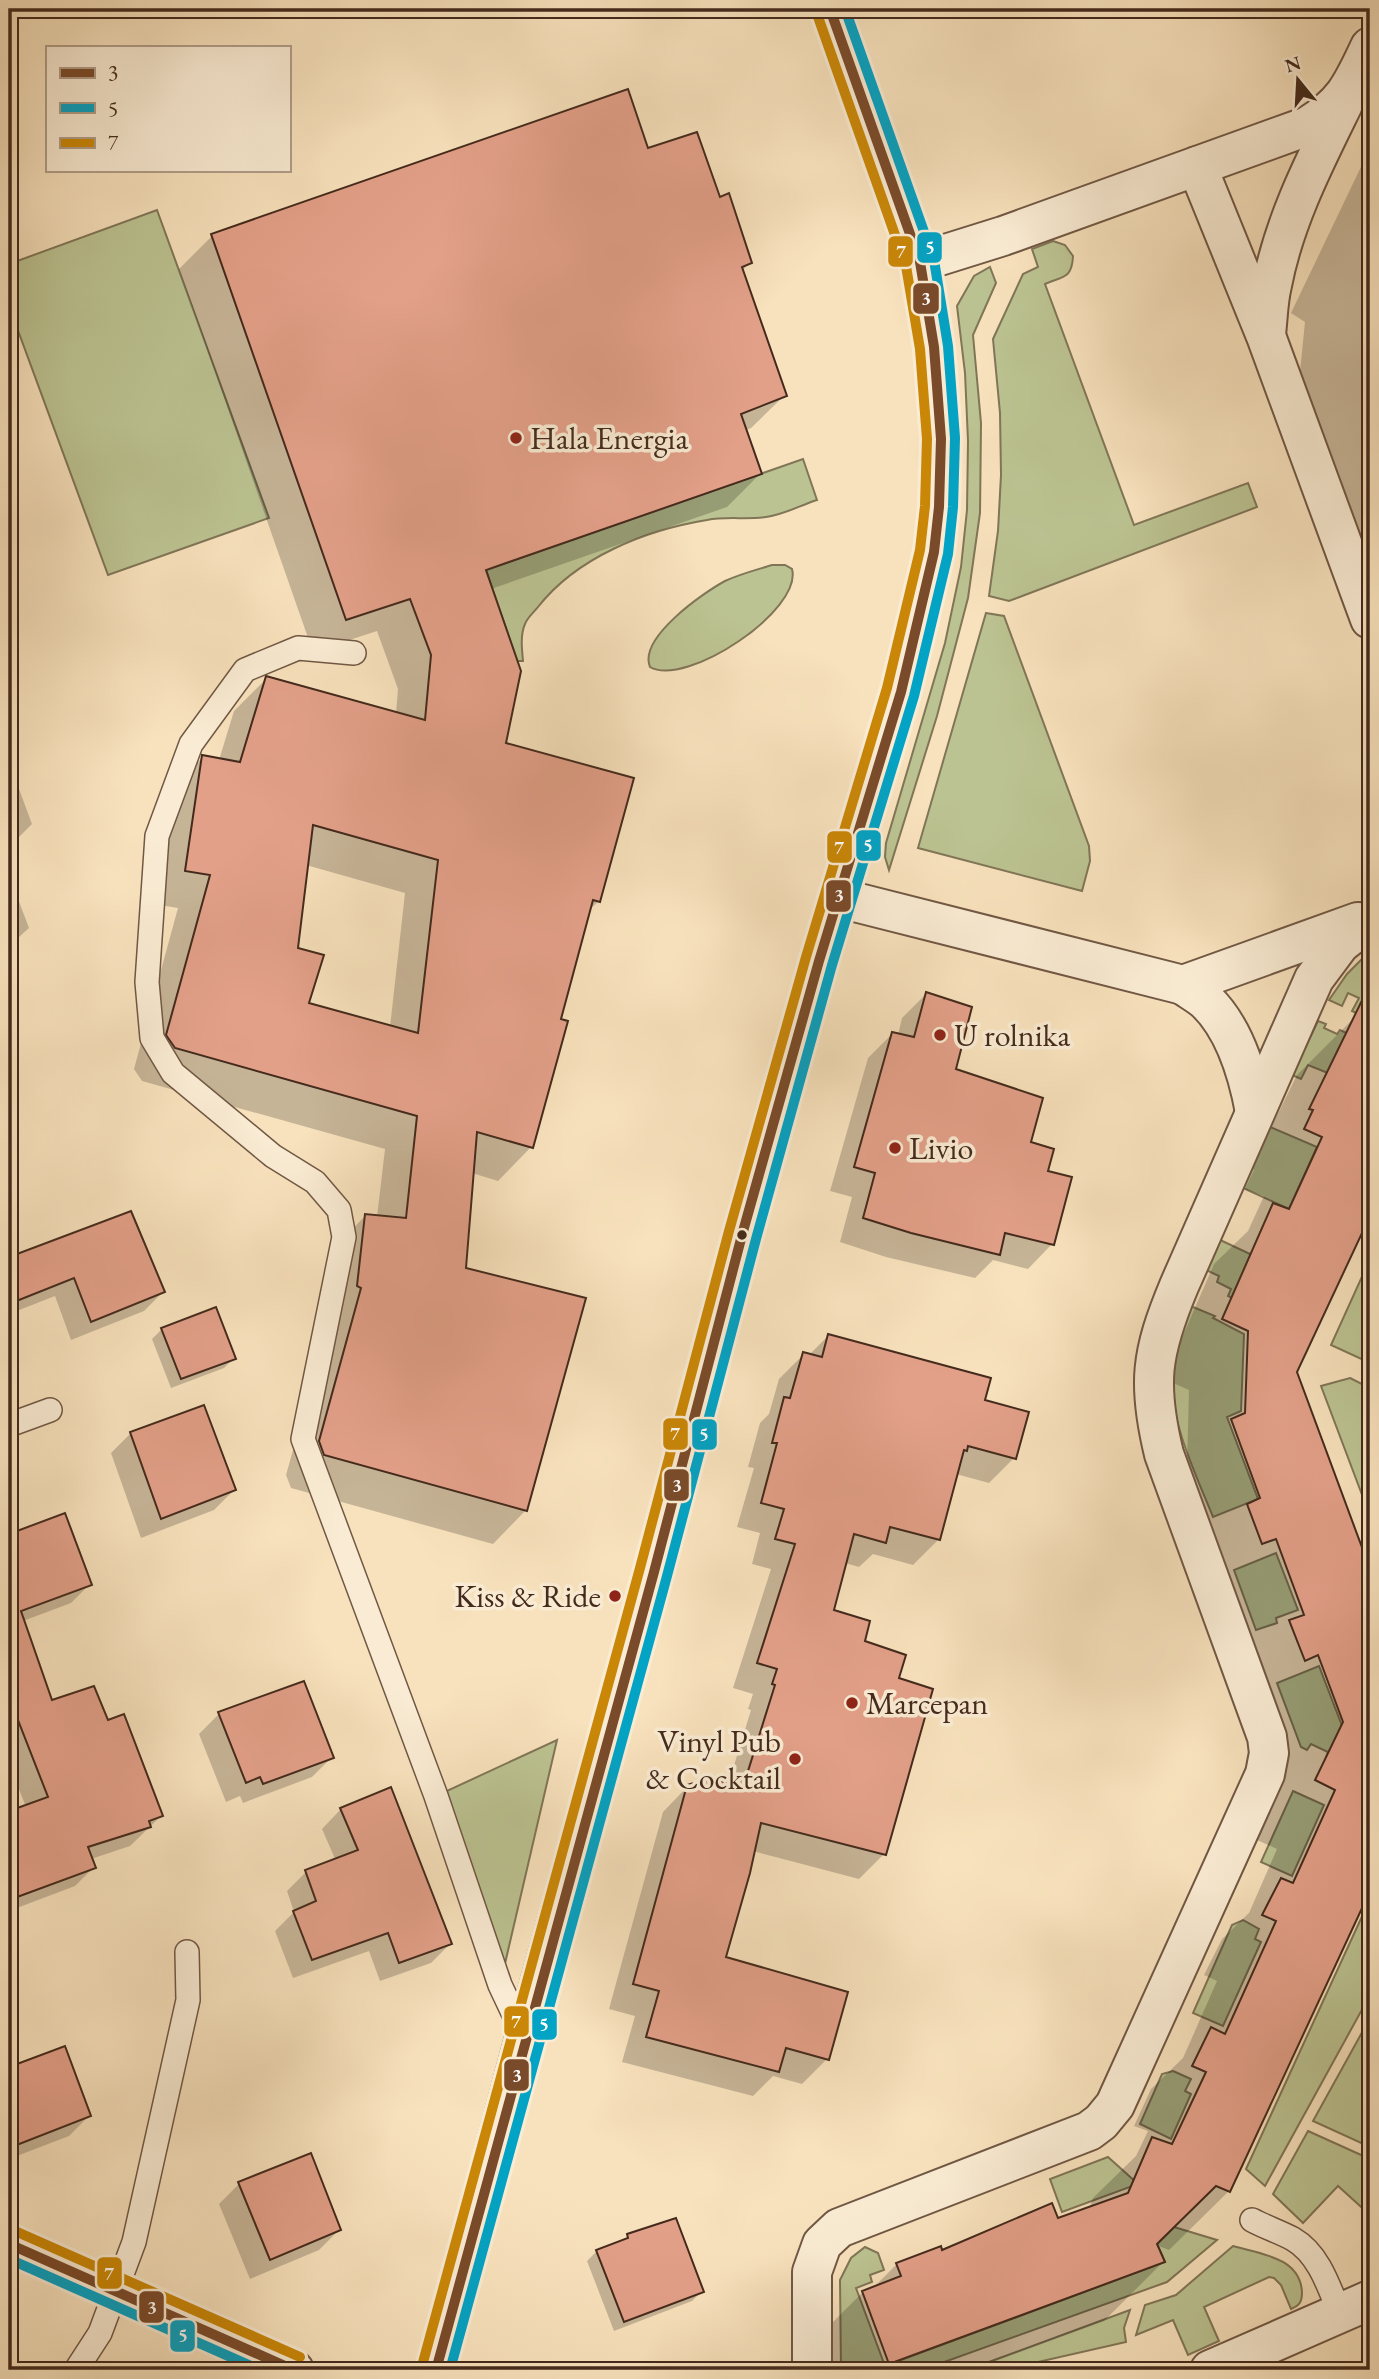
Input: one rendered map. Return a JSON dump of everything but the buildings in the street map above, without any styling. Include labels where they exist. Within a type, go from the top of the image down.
[{"type":"street","points":[[436,2370],[654,1572],[746,1222],[819,961],[901,692],[934,552],[939,508],[941,439],[934,347],[920,262],[830,9]]},
{"type":"street","points":[[1266,336],[1271,286],[1283,240],[1314,163],[1370,47]]},
{"type":"street","points":[[920,262],[1003,236],[1308,126],[1329,113],[1348,92]]},
{"type":"street","points":[[1197,166],[1266,336],[1370,619]]},
{"type":"street","points":[[839,898],[1183,985],[1206,1001],[1223,1024],[1249,1075],[1255,1112]]},
{"type":"street","points":[[1183,985],[1370,919]]},
{"type":"street","points":[[812,2370],[812,2272],[822,2244],[839,2228],[1089,2131],[1101,2122],[1115,2105],[1265,1774],[1269,1753],[1267,1737],[1164,1454],[1154,1413],[1154,1362],[1162,1327],[1314,979],[1340,944],[1370,919]]},
{"type":"street","points":[[9,2244],[294,2370]]},
{"type":"street","points":[[1210,2370],[1355,2307]]},
{"type":"lane","points":[[354,653],[298,648],[245,670],[191,744],[157,836],[147,982],[152,1038],[173,1073],[273,1156],[315,1182],[339,1210],[344,1237],[303,1439],[436,1796],[500,1985],[525,2038]]},
{"type":"lane","points":[[9,1425],[50,1410]]},
{"type":"lane","points":[[76,2370],[100,2333],[134,2242],[188,2000],[187,1952]]},
{"type":"lane","points":[[1252,2220],[1295,2240],[1312,2256],[1325,2278],[1355,2307]]},
{"type":"green space","points":[[157,210],[269,518],[108,575],[9,306],[9,264]]},
{"type":"green space","points":[[1053,241],[1065,245],[1073,256],[1071,269],[1065,276],[1045,284],[1134,525],[1248,483],[1257,507],[1009,601],[989,596],[998,531],[1001,475],[1000,413],[993,339],[1023,274],[1038,267],[1032,249]]},
{"type":"green space","points":[[990,267],[996,283],[973,335],[981,423],[980,513],[968,598],[937,716],[889,870],[885,857],[886,843],[945,643],[961,567],[967,510],[968,441],[965,373],[957,306],[974,276]]},
{"type":"green space","points":[[803,459],[817,500],[772,516],[714,519],[684,525],[614,548],[572,574],[554,589],[529,617],[522,633],[523,661],[517,661],[486,570]]},
{"type":"green space","points":[[772,565],[785,565],[792,569],[791,586],[780,605],[761,624],[714,656],[689,666],[667,670],[650,667],[649,655],[654,643],[663,630],[688,606],[725,581]]},
{"type":"green space","points":[[986,613],[1004,616],[1089,846],[1090,861],[1082,891],[918,848]]},
{"type":"green space","points":[[1370,951],[1370,1019],[1352,1011],[1359,998],[1348,993],[1342,1006],[1329,1000],[1347,974]]},
{"type":"green space","points":[[1318,1021],[1326,1024],[1324,1028],[1337,1034],[1340,1030],[1366,1042],[1328,1073],[1308,1065],[1301,1079],[1292,1075]]},
{"type":"green space","points":[[1270,1127],[1317,1147],[1289,1209],[1243,1188]]},
{"type":"green space","points":[[1218,1239],[1265,1261],[1245,1304],[1228,1296],[1231,1289],[1217,1282],[1219,1276],[1204,1269]]},
{"type":"green space","points":[[1370,1259],[1370,1363],[1331,1345]]},
{"type":"green space","points":[[1188,1305],[1215,1316],[1213,1318],[1244,1334],[1241,1411],[1227,1417],[1258,1499],[1213,1517],[1185,1446],[1174,1409],[1171,1373],[1173,1356]]},
{"type":"green space","points":[[1350,1378],[1370,1388],[1370,1516],[1321,1386]]},
{"type":"green space","points":[[1276,1553],[1298,1610],[1276,1618],[1277,1623],[1256,1630],[1234,1570]]},
{"type":"green space","points":[[1319,1666],[1344,1731],[1326,1758],[1328,1752],[1311,1744],[1307,1750],[1301,1747],[1277,1683]]},
{"type":"green space","points":[[557,1740],[500,1985],[436,1796]]},
{"type":"green space","points":[[1293,1791],[1324,1805],[1292,1876],[1261,1862]]},
{"type":"green space","points":[[1370,1899],[1370,1995],[1265,2186],[1246,2169]]},
{"type":"green space","points":[[1243,1920],[1259,1929],[1255,1939],[1261,1942],[1223,2026],[1193,2013],[1232,1925]]},
{"type":"green space","points":[[1370,2018],[1370,2147],[1313,2121]]},
{"type":"green space","points":[[1173,2071],[1191,2079],[1185,2091],[1191,2094],[1171,2139],[1140,2124],[1162,2074]]},
{"type":"green space","points":[[1308,2131],[1370,2159],[1370,2215],[1338,2186],[1303,2223],[1273,2194]]},
{"type":"green space","points":[[1108,2157],[1138,2184],[1062,2212],[1050,2179]]},
{"type":"green space","points":[[1174,2227],[1217,2240],[1167,2282],[922,2370],[841,2370],[840,2280],[851,2258],[865,2247],[878,2253],[884,2270],[870,2275],[872,2282],[856,2288],[885,2366],[1165,2262],[1157,2244]]},
{"type":"green space","points":[[1233,2246],[1286,2264],[1300,2280],[1301,2301],[1291,2309],[1281,2285],[1269,2277],[1204,2307],[1219,2341],[1188,2355],[1173,2320],[1136,2335],[1145,2305],[1176,2295]]},
{"type":"green space","points":[[1130,2310],[1124,2328],[1126,2342],[1003,2370],[967,2370]]},
{"type":"transit line","name":"3","points":[[436,2370],[654,1572],[742,1235],[819,961],[901,692],[934,552],[939,507],[941,439],[934,347],[920,262],[830,9]]},
{"type":"transit line","name":"5","points":[[450,2370],[667,1576],[756,1239],[832,965],[914,696],[948,554],[953,507],[955,438],[948,346],[934,260],[845,9]]},
{"type":"transit line","name":"7","points":[[422,2366],[729,1231],[806,957],[887,688],[920,550],[925,506],[927,439],[920,349],[906,266],[817,14]]},
{"type":"transit line","name":"7","points":[[15,2231],[300,2357]]},
{"type":"transit line","name":"3","points":[[9,2244],[294,2370]]},
{"type":"transit line","name":"5","points":[[9,2259],[260,2370]]},
{"type":"place","name":"Hala Energia","points":[[516,438]]},
{"type":"place","name":"U rolnika","points":[[940,1035]]},
{"type":"place","name":"Livio","points":[[895,1148]]},
{"type":"place","name":"Kiss & Ride","points":[[615,1596]]},
{"type":"place","name":"Marcepan","points":[[852,1703]]},
{"type":"place","name":"Vinyl Pub & Cocktail","points":[[795,1759]]}]
